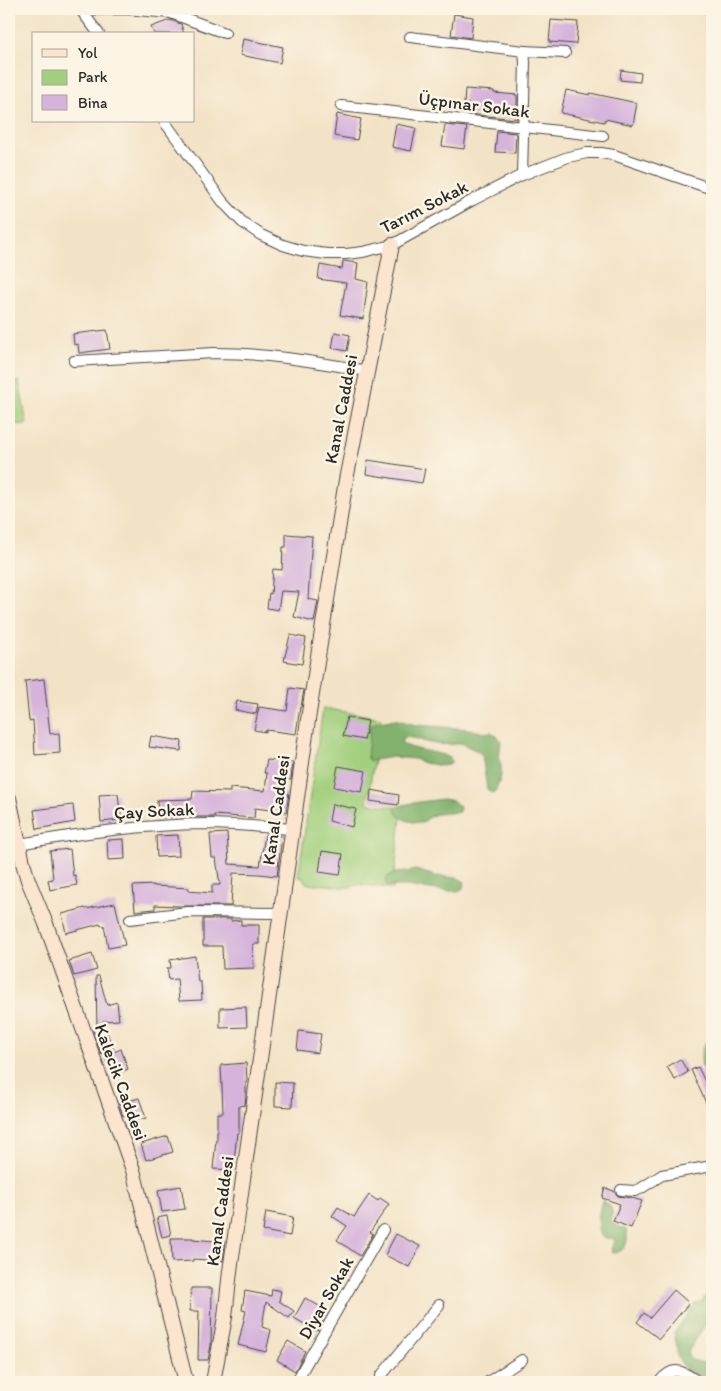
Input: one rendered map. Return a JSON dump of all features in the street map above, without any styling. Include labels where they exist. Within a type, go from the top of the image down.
[{"type":"street","points":[[81,9],[125,9],[171,13],[224,33]]},
{"type":"street","points":[[81,9],[98,32]]},
{"type":"street","points":[[410,37],[524,56],[565,53]]},
{"type":"street","points":[[522,175],[524,56]]},
{"type":"street","name":"Üçpınar Sokak","points":[[341,106],[603,136]]},
{"type":"street","name":"Tarım Sokak","points":[[165,122],[223,202],[242,222],[261,235],[283,245],[303,251],[327,254],[363,252],[392,245],[522,175],[568,157],[587,153],[614,155],[712,189]]},
{"type":"street","name":"Kanal Caddesi","points":[[212,1382],[225,1317],[292,829],[339,523],[392,245]]},
{"type":"street","points":[[74,361],[237,353],[266,355],[368,371]]},
{"type":"street","name":"Kalecik Caddesi","points":[[9,798],[28,880],[46,924],[133,1170],[186,1382]]},
{"type":"street","name":"Çay Sokak","points":[[19,844],[105,830],[143,827],[212,824],[292,829]]},
{"type":"street","points":[[130,919],[188,912],[280,914]]},
{"type":"street","points":[[621,1190],[634,1191],[662,1175],[712,1166]]},
{"type":"street","name":"Diyar Sokak","points":[[297,1382],[383,1230]]},
{"type":"street","points":[[380,1382],[381,1376],[439,1305]]},
{"type":"street","points":[[488,1382],[522,1360]]},
{"type":"street","points":[[659,1382],[665,1375],[677,1370],[699,1382]]},
{"type":"green space","points":[[19,381],[27,424],[9,425],[9,383]]},
{"type":"green space","points":[[323,708],[381,718],[367,803],[402,808],[393,889],[357,884],[346,887],[311,884],[298,877]]},
{"type":"green space","points":[[394,719],[416,725],[469,729],[484,733],[491,732],[497,736],[501,740],[499,758],[501,774],[495,792],[491,793],[487,789],[482,755],[462,743],[438,744],[414,738],[403,738],[401,742],[411,748],[450,758],[452,762],[443,766],[424,763],[415,759],[392,757],[369,761],[367,753],[370,736],[369,727]]},
{"type":"green space","points":[[443,799],[454,801],[460,807],[459,812],[437,814],[422,823],[402,818],[395,809],[412,803]]},
{"type":"green space","points":[[416,870],[435,876],[458,878],[465,882],[463,888],[459,891],[387,886],[385,884],[388,876],[392,874]]},
{"type":"green space","points":[[712,1036],[712,1083],[704,1076],[701,1054],[704,1044]]},
{"type":"green space","points":[[602,1200],[611,1208],[613,1224],[626,1230],[627,1242],[621,1251],[613,1253],[611,1248],[615,1239],[601,1236],[599,1231],[598,1218]]},
{"type":"green space","points":[[712,1287],[712,1320],[703,1328],[688,1352],[688,1356],[692,1360],[702,1363],[707,1360],[712,1363],[712,1371],[706,1377],[686,1370],[677,1356],[674,1333],[695,1304],[701,1302]]},
{"type":"building","points":[[454,14],[473,17],[471,38],[451,35]]},
{"type":"building","points":[[170,20],[181,24],[183,32],[153,32],[151,27]]},
{"type":"building","points":[[551,20],[578,22],[576,44],[549,42]]},
{"type":"building","points":[[243,39],[283,47],[280,63],[240,55]]},
{"type":"building","points":[[621,70],[641,73],[640,82],[620,80]]},
{"type":"building","points":[[465,89],[517,95],[517,119],[468,114],[469,104],[464,104]]},
{"type":"building","points":[[566,90],[637,103],[633,125],[605,119],[604,122],[561,113]]},
{"type":"building","points":[[337,114],[361,119],[357,140],[334,136]]},
{"type":"building","points":[[396,124],[416,128],[411,151],[392,147]]},
{"type":"building","points":[[445,125],[467,127],[464,149],[442,146]]},
{"type":"building","points":[[497,131],[516,133],[515,153],[495,152]]},
{"type":"building","points":[[343,261],[358,263],[356,279],[368,282],[363,319],[340,315],[346,283],[318,279],[320,265],[342,269]]},
{"type":"building","points":[[107,330],[110,349],[79,353],[78,344],[74,345],[73,334]]},
{"type":"building","points":[[335,332],[350,335],[347,351],[332,348]]},
{"type":"building","points":[[368,460],[425,469],[422,483],[366,474]]},
{"type":"building","points":[[286,534],[312,536],[308,599],[318,601],[314,622],[294,617],[299,592],[281,591],[278,610],[267,608],[269,593],[271,594],[273,569],[282,570],[283,547],[286,547]]},
{"type":"building","points":[[290,635],[306,638],[302,664],[284,661]]},
{"type":"building","points":[[44,679],[50,734],[59,733],[60,753],[35,755],[33,720],[29,721],[25,681]]},
{"type":"building","points":[[290,688],[304,690],[296,734],[254,730],[259,707],[287,711]]},
{"type":"building","points":[[237,701],[258,704],[256,714],[235,710]]},
{"type":"building","points":[[347,717],[368,721],[364,740],[343,736]]},
{"type":"building","points":[[151,736],[182,741],[181,751],[149,747]]},
{"type":"building","points":[[267,760],[293,762],[291,780],[285,779],[282,792],[289,794],[286,812],[255,808],[254,818],[214,815],[214,817],[158,818],[157,800],[192,799],[193,791],[230,792],[230,788],[265,791],[267,773],[264,773]]},
{"type":"building","points":[[338,766],[366,771],[362,792],[334,787]]},
{"type":"building","points":[[371,790],[399,795],[398,805],[370,801]]},
{"type":"building","points":[[118,794],[121,820],[101,822],[99,795]]},
{"type":"building","points":[[332,804],[356,809],[352,827],[329,821]]},
{"type":"building","points":[[73,805],[75,822],[37,829],[34,810]]},
{"type":"building","points":[[227,833],[229,864],[260,866],[265,835],[282,836],[277,876],[233,873],[231,906],[155,905],[155,909],[135,911],[133,886],[154,885],[189,888],[188,891],[212,893],[212,885],[220,885],[216,858],[212,858],[210,834]]},
{"type":"building","points":[[178,835],[179,856],[157,857],[156,836]]},
{"type":"building","points":[[124,839],[125,859],[108,860],[107,840]]},
{"type":"building","points":[[70,849],[73,876],[75,875],[77,885],[50,890],[48,880],[53,879],[50,851]]},
{"type":"building","points":[[322,851],[343,854],[340,875],[319,872]]},
{"type":"building","points":[[115,903],[125,945],[108,948],[104,925],[101,926],[100,924],[66,933],[62,914]]},
{"type":"building","points":[[203,919],[241,920],[241,925],[259,925],[259,944],[253,944],[254,968],[223,969],[222,946],[203,946]]},
{"type":"building","points":[[92,954],[97,970],[74,976],[69,961]]},
{"type":"building","points":[[195,956],[198,982],[201,982],[202,1000],[179,1001],[177,979],[169,980],[167,968],[171,968],[170,960]]},
{"type":"building","points":[[96,976],[99,976],[107,1005],[117,1002],[119,1020],[103,1021],[114,1052],[121,1049],[128,1069],[112,1075],[104,1053],[101,1054],[93,1030],[97,1029]]},
{"type":"building","points":[[246,1007],[247,1027],[220,1028],[220,1008]]},
{"type":"building","points":[[299,1031],[321,1034],[318,1053],[297,1050]]},
{"type":"building","points":[[680,1059],[688,1072],[675,1080],[667,1067]]},
{"type":"building","points":[[246,1063],[246,1097],[245,1105],[239,1106],[239,1133],[237,1133],[233,1170],[213,1169],[217,1140],[217,1113],[223,1113],[221,1065]]},
{"type":"building","points":[[698,1067],[712,1096],[712,1116],[691,1070]]},
{"type":"building","points":[[275,1082],[293,1083],[292,1107],[275,1106]]},
{"type":"building","points":[[139,1098],[146,1118],[134,1121],[132,1113],[123,1116],[119,1104]]},
{"type":"building","points":[[168,1136],[173,1152],[146,1160],[141,1144]]},
{"type":"building","points":[[181,1186],[185,1209],[162,1212],[158,1190]]},
{"type":"building","points":[[605,1188],[614,1191],[618,1196],[642,1201],[631,1228],[613,1221],[620,1204],[602,1198]]},
{"type":"building","points":[[369,1195],[378,1201],[380,1198],[389,1204],[370,1232],[373,1234],[360,1256],[337,1240],[347,1226],[332,1216],[338,1207],[354,1217]]},
{"type":"building","points":[[266,1212],[293,1217],[290,1236],[263,1231]]},
{"type":"building","points":[[167,1216],[171,1235],[162,1237],[157,1218]]},
{"type":"building","points":[[396,1234],[420,1246],[409,1267],[385,1255]]},
{"type":"building","points":[[171,1238],[193,1238],[225,1242],[223,1261],[193,1259],[193,1261],[172,1262]]},
{"type":"building","points":[[191,1288],[212,1288],[211,1346],[208,1360],[198,1360],[199,1311],[190,1311]]},
{"type":"building","points":[[272,1289],[281,1291],[279,1301],[294,1311],[289,1318],[266,1302],[262,1327],[271,1330],[266,1352],[238,1345],[246,1311],[242,1310],[245,1291],[271,1296]]},
{"type":"building","points":[[674,1290],[689,1303],[659,1339],[637,1322],[644,1313],[650,1318]]},
{"type":"building","points":[[305,1298],[328,1311],[317,1331],[294,1318]]},
{"type":"building","points":[[288,1341],[305,1351],[295,1371],[277,1360]]}]
